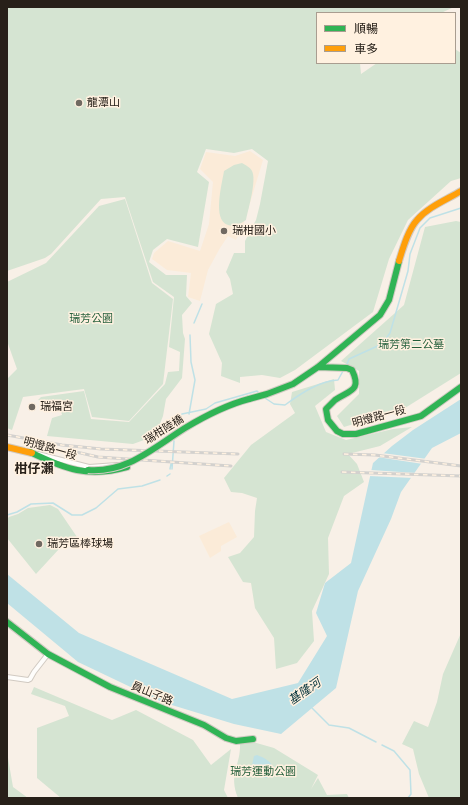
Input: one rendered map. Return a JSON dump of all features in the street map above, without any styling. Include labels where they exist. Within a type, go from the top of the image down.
[{"type":"street","points":[[318,367],[380,315],[389,300],[402,250],[416,221],[430,209],[461,191]]},
{"type":"street","name":"明燈路一段","points":[[318,367],[347,368],[352,370],[355,374],[356,384],[353,390],[334,401],[326,409],[329,422],[336,430],[341,434],[352,436],[380,426],[419,417],[461,387]]},
{"type":"street","name":"瑞柑陸橋","points":[[88,470],[107,470],[130,462],[209,414],[237,402],[267,394],[293,384],[318,367]]},
{"type":"street","points":[[164,438],[168,443]]},
{"type":"street","name":"明燈路一段","points":[[7,447],[30,452],[44,458],[88,470]]},
{"type":"street","points":[[30,452],[54,464],[83,472],[108,473],[127,467]]},
{"type":"street","name":"員山子路","points":[[7,622],[48,654],[110,687],[204,725],[226,738],[236,741],[253,739]]},
{"type":"street","points":[[7,677],[30,679],[48,654]]},
{"type":"shaded area","name":"瑞柑國小","points":[[250,151],[263,160],[243,226],[236,240],[228,236],[220,248],[208,270],[200,301],[188,297],[191,273],[167,270],[152,259],[154,253],[168,241],[200,251],[209,224],[213,182],[200,169],[206,152],[235,156]]},
{"type":"shaded area","points":[[229,522],[237,537],[221,546],[221,551],[210,558],[199,536]]},
{"type":"green space","points":[[7,7],[454,7],[443,12],[316,12],[316,64],[360,64],[361,74],[376,64],[456,64],[456,50],[461,53],[461,178],[451,181],[408,220],[389,259],[373,312],[295,370],[280,378],[262,375],[240,377],[240,383],[221,376],[222,363],[209,334],[216,304],[233,294],[230,279],[226,272],[234,253],[245,253],[245,241],[256,220],[260,204],[268,161],[252,149],[234,153],[206,149],[197,172],[209,182],[198,247],[167,239],[153,250],[149,262],[166,275],[187,275],[186,296],[192,303],[182,315],[183,333],[185,339],[182,378],[166,399],[163,416],[155,436],[133,444],[47,436],[52,418],[62,415],[59,404],[38,400],[41,397],[84,391],[91,419],[129,422],[165,384],[168,372],[179,371],[180,352],[169,347],[174,297],[153,282],[125,197],[101,199],[51,254],[45,258],[7,271]]},
{"type":"green space","points":[[242,163],[249,167],[252,171],[252,195],[246,220],[237,225],[231,226],[223,222],[219,209],[224,171],[234,165]]},
{"type":"green space","name":"瑞芳公園","points":[[125,199],[152,283],[173,299],[163,384],[129,421],[92,417],[84,389],[23,397],[12,430],[7,428],[7,379],[17,369],[7,341],[7,282],[46,263],[99,206]]},
{"type":"green space","name":"瑞芳第二公墓","points":[[456,221],[461,222],[461,373],[405,408],[344,427],[337,416],[359,394],[359,371],[341,361],[404,305],[425,227]]},
{"type":"green space","points":[[334,379],[335,390],[315,406],[326,432],[346,440],[393,429],[412,427],[380,446],[348,454],[357,464],[364,482],[344,496],[328,538],[329,574],[312,611],[314,641],[297,663],[276,669],[274,638],[255,608],[251,583],[243,582],[228,557],[240,553],[254,537],[257,498],[242,493],[231,492],[224,478],[251,445],[295,413],[290,404],[292,392]]},
{"type":"green space","name":"瑞芳區棒球場","points":[[50,505],[58,509],[77,537],[59,549],[36,574],[7,538],[7,519],[28,508]]},
{"type":"green space","points":[[461,633],[461,798],[429,798],[419,774],[413,749],[402,744],[414,721],[428,727],[437,702],[443,674]]},
{"type":"green space","points":[[34,687],[112,720],[136,710],[193,740],[211,765],[231,749],[224,790],[228,798],[61,798],[37,778],[37,728],[69,716],[65,706],[31,694]]},
{"type":"green space","name":"瑞芳運動公園","points":[[253,742],[274,748],[318,775],[311,789],[318,778],[327,795],[347,794],[349,798],[238,798],[234,782],[239,758],[240,743]]},
{"type":"green space","points":[[7,752],[13,787],[28,798],[7,798]]},
{"type":"water","name":"基隆河","points":[[461,399],[461,433],[432,448],[401,492],[391,519],[358,591],[336,688],[281,734],[234,724],[162,702],[78,662],[7,603],[7,574],[79,633],[232,699],[298,683],[327,636],[316,613],[325,583],[351,563],[373,463],[413,430]]},
{"type":"water","points":[[257,755],[267,760],[274,769],[267,778],[260,777],[255,774],[252,765],[254,756]]},
{"type":"pier","points":[[382,453],[427,459],[423,464],[377,457]]},
{"type":"pier","points":[[370,470],[417,473],[413,478],[369,476]]},
{"type":"waterway","points":[[347,364],[349,359],[382,344],[390,333],[408,271],[410,254],[420,228],[430,218],[461,208]]},
{"type":"waterway","points":[[194,323],[202,304]]},
{"type":"waterway","points":[[189,414],[195,380],[191,362],[190,335]]},
{"type":"waterway","points":[[265,398],[274,404],[285,405],[317,385],[338,380],[343,371]]},
{"type":"waterway","points":[[175,428],[176,422],[182,414],[206,409],[215,403],[257,391],[258,392]]},
{"type":"waterway","points":[[172,469],[174,441]]},
{"type":"waterway","points":[[170,469],[171,464]]},
{"type":"waterway","points":[[7,515],[17,512],[31,504],[53,503],[72,515],[82,515],[96,508],[118,489],[142,486],[160,480]]},
{"type":"waterway","points":[[312,708],[329,725],[349,728],[376,742]]},
{"type":"waterway","points":[[382,745],[394,751],[410,770],[411,794],[408,798]]},
{"type":"railway","points":[[7,435],[62,445],[101,449],[238,454]]},
{"type":"railway","points":[[72,451],[98,457],[231,466]]},
{"type":"railway","points":[[344,454],[375,455],[461,466]]},
{"type":"railway","points":[[342,472],[461,476]]},
{"type":"traffic: fast","points":[[249,399],[293,384],[318,367],[380,315],[389,300],[399,261]]},
{"type":"traffic: fast","points":[[318,367],[347,368],[352,370],[355,377],[356,382],[353,389],[335,400],[326,409],[328,420],[337,431],[343,434],[356,434],[421,416],[461,387]]},
{"type":"traffic: fast","points":[[88,470],[115,468],[139,458],[208,415],[232,404],[249,399]]},
{"type":"traffic: fast","points":[[30,452],[54,463],[88,472],[100,472],[127,467]]},
{"type":"traffic: fast","points":[[7,622],[48,654],[110,687],[204,725],[226,738],[236,741],[253,739]]},
{"type":"traffic: slow","points":[[399,261],[408,234],[421,215],[432,207],[461,191]]},
{"type":"traffic: slow","points":[[7,447],[32,453]]},
{"type":"place","name":"龍潭山","points":[[79,103]]},
{"type":"place","name":"瑞柑國小","points":[[224,231]]},
{"type":"place","name":"瑞福宮","points":[[32,407]]},
{"type":"place","name":"瑞芳區棒球場","points":[[39,544]]},
{"type":"district","name":"柑仔瀨","points":[[34,469]]}]
